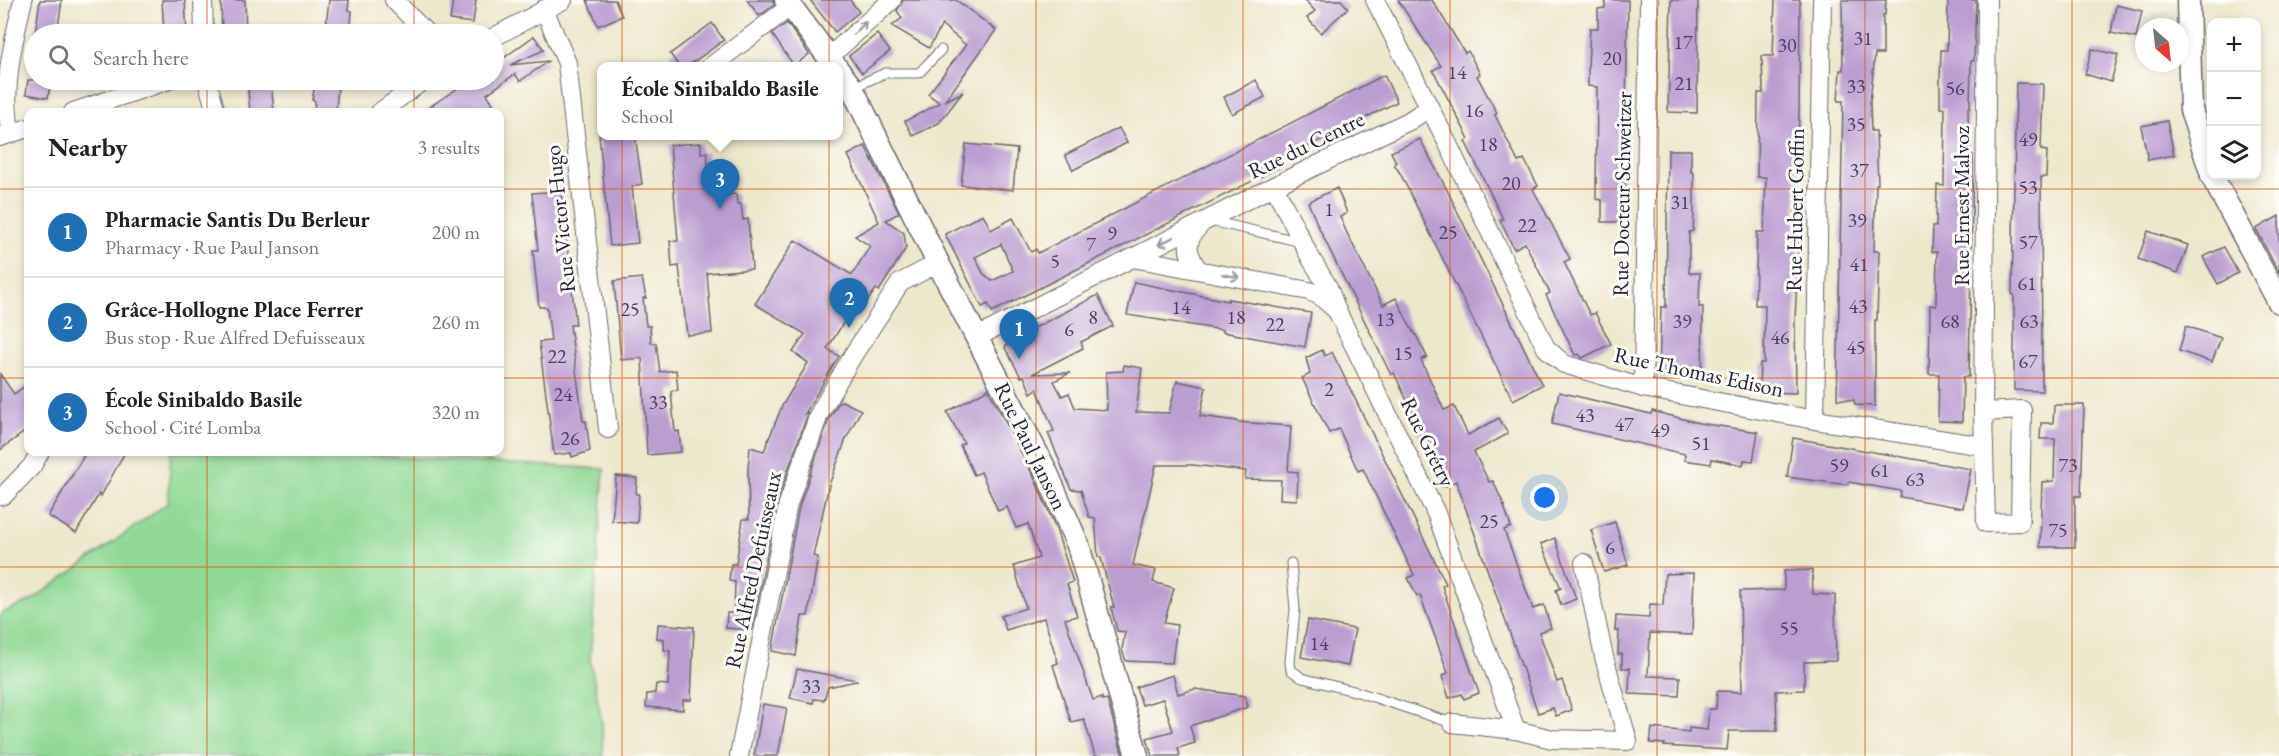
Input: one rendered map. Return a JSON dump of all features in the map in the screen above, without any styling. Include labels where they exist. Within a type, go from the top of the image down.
[{"type":"street","points":[[23,0],[7,94],[5,136],[24,129]]},
{"type":"street","points":[[203,0],[204,24]]},
{"type":"street","points":[[394,0],[417,24]]},
{"type":"street","points":[[504,31],[564,0]]},
{"type":"street","points":[[836,62],[857,29],[892,0]]},
{"type":"street","name":"Rue Thomas Edison","points":[[1375,0],[1546,348],[1564,364],[1643,388],[1815,420],[1984,446]]},
{"type":"street","name":"Rue Docteur Schweitzer","points":[[1643,388],[1649,0]]},
{"type":"street","name":"Rue Hubert Goffin","points":[[1815,420],[1822,0]]},
{"type":"street","name":"Rue Ernest Malvoz","points":[[1983,412],[2022,410],[2020,522],[1986,523],[1983,412],[1987,0]]},
{"type":"street","points":[[2188,0],[2191,110],[2207,160]]},
{"type":"street","points":[[721,62],[788,3]]},
{"type":"street","name":"Rue Paul Janson","points":[[788,3],[832,62]]},
{"type":"street","name":"Rue Victor Hugo","points":[[544,9],[567,63],[608,429]]},
{"type":"street","name":"Rue Paul Janson","points":[[843,76],[852,88],[938,263],[1045,469],[1078,545],[1137,756]]},
{"type":"street","points":[[85,108],[139,90]]},
{"type":"street","points":[[210,90],[215,108]]},
{"type":"street","points":[[389,108],[411,90]]},
{"type":"street","name":"Rue du Centre","points":[[977,337],[1274,186],[1409,121],[1429,108]]},
{"type":"street","points":[[2215,180],[2279,302]]},
{"type":"street","name":"Rue Grétry","points":[[1274,186],[1303,245],[1328,287],[1337,311],[1437,513],[1516,730]]},
{"type":"street","points":[[1198,270],[1188,253],[1188,241],[1191,234],[1205,221]]},
{"type":"street","points":[[1285,286],[1297,285],[1306,279],[1309,269],[1303,245]]},
{"type":"street","points":[[1132,258],[1316,293],[1337,311]]},
{"type":"street","name":"Rue Alfred Defuisseaux","points":[[740,756],[788,504],[819,414],[853,355],[900,283],[938,263]]},
{"type":"street","points":[[0,496],[4,495],[32,466],[38,456]]},
{"type":"street","points":[[1452,723],[1516,730],[1555,748],[1628,741],[1604,657],[1584,562]]},
{"type":"lane","points":[[852,88],[885,73],[920,73],[941,50]]},
{"type":"lane","points":[[1205,221],[1303,245]]},
{"type":"lane","points":[[1291,563],[1295,609],[1291,670],[1302,678],[1358,692],[1452,723]]},
{"type":"green space","points":[[171,456],[381,456],[604,469],[590,659],[602,722],[603,756],[0,756],[0,614],[32,600],[168,503]]},
{"type":"building","points":[[40,0],[62,0],[58,24],[36,24]]},
{"type":"building","points":[[162,0],[185,0],[186,24],[163,24]]},
{"type":"building","points":[[221,0],[245,0],[246,24],[222,24]]},
{"type":"building","points":[[329,0],[349,0],[348,10],[352,11],[351,24],[326,24]]},
{"type":"building","points":[[453,0],[476,0],[473,23],[450,20]]},
{"type":"building","points":[[587,0],[615,0],[622,16],[598,26]]},
{"type":"building","points":[[747,0],[773,0],[774,5],[759,16]]},
{"type":"building","points":[[810,0],[850,0],[859,12],[835,32]]},
{"type":"building","points":[[903,0],[956,0],[996,30],[945,101],[963,92],[939,123],[913,136],[905,121],[940,103],[928,94],[966,45],[942,25],[929,48],[892,26],[902,18],[897,11]]},
{"type":"building","points":[[1305,0],[1341,0],[1348,8],[1321,33],[1307,18],[1315,11]]},
{"type":"building","points":[[1398,0],[1432,0],[1465,53],[1468,51],[1480,74],[1477,76],[1497,113],[1495,115],[1518,162],[1524,159],[1538,186],[1533,189],[1570,259],[1564,262],[1590,315],[1595,313],[1611,344],[1582,358],[1579,354],[1575,355],[1546,295],[1550,293],[1525,243],[1514,249],[1500,220],[1503,219],[1465,141],[1469,139],[1433,70],[1441,66]]},
{"type":"building","points":[[1605,0],[1628,0],[1624,222],[1602,222],[1602,200],[1596,199],[1597,87],[1588,86],[1588,67],[1590,28],[1598,28],[1598,9],[1605,8]]},
{"type":"building","points":[[1671,0],[1698,0],[1697,113],[1668,112]]},
{"type":"building","points":[[1775,0],[1800,0],[1795,232],[1799,232],[1795,320],[1796,393],[1759,392],[1760,363],[1764,363],[1765,305],[1755,305],[1757,232],[1764,232],[1766,177],[1757,177],[1758,93],[1763,93],[1762,56],[1773,56]]},
{"type":"building","points":[[1842,0],[1886,0],[1885,15],[1883,15],[1883,54],[1875,54],[1870,102],[1871,131],[1876,131],[1878,184],[1876,184],[1874,251],[1879,251],[1877,320],[1875,320],[1875,406],[1855,405],[1854,400],[1837,399],[1843,101],[1838,101],[1840,70],[1843,70]]},
{"type":"building","points":[[1948,0],[1976,0],[1974,61],[1971,61],[1970,108],[1968,108],[1969,155],[1973,155],[1969,377],[1963,377],[1962,422],[1938,421],[1939,374],[1929,374],[1930,305],[1936,306],[1937,252],[1932,252],[1933,226],[1936,227],[1937,185],[1944,186],[1945,108],[1940,108],[1940,79],[1941,50],[1947,50]]},
{"type":"building","points":[[2116,5],[2142,11],[2140,18],[2135,18],[2135,38],[2111,33]]},
{"type":"building","points":[[712,23],[724,40],[694,62],[676,62],[670,54]]},
{"type":"building","points":[[787,23],[809,54],[799,62],[791,62],[772,34]]},
{"type":"building","points":[[877,34],[890,51],[862,73],[849,56]]},
{"type":"building","points":[[534,36],[544,50],[510,65],[549,61],[520,81],[515,74],[504,82],[504,58]]},
{"type":"building","points":[[2092,49],[2118,55],[2111,82],[2085,74]]},
{"type":"building","points":[[1384,75],[1397,102],[1277,162],[1280,167],[992,312],[988,304],[982,307],[945,234],[983,214],[991,230],[1013,218],[1031,252],[1036,249],[1038,253]],"holes":[[[1001,244],[1013,271],[992,281],[983,273],[975,257]]]},
{"type":"building","points":[[1256,80],[1265,97],[1232,114],[1224,97]]},
{"type":"building","points":[[2016,83],[2043,84],[2041,150],[2047,151],[2046,177],[2041,177],[2042,391],[2014,390],[2014,295],[2012,294]]},
{"type":"building","points":[[27,90],[49,90],[48,98],[26,94]]},
{"type":"building","points":[[248,90],[272,90],[274,108],[250,108]]},
{"type":"building","points":[[314,90],[338,90],[336,108],[314,108],[315,101],[312,100]]},
{"type":"building","points":[[455,90],[493,90],[487,94],[494,105],[489,108],[428,108]]},
{"type":"building","points":[[2167,121],[2174,155],[2148,160],[2141,126]]},
{"type":"building","points":[[1119,128],[1127,143],[1073,170],[1065,155]]},
{"type":"building","points":[[1420,139],[1542,385],[1513,400],[1394,164],[1396,162],[1391,152]]},
{"type":"building","points":[[599,140],[636,140],[642,184],[632,186],[638,243],[610,246]]},
{"type":"building","points":[[701,143],[701,153],[707,152],[709,176],[724,175],[726,195],[736,194],[737,204],[741,204],[743,220],[748,219],[752,269],[707,273],[712,333],[687,335],[679,266],[672,267],[670,241],[678,241],[670,145]]},
{"type":"building","points":[[966,144],[1017,149],[1013,190],[961,185]]},
{"type":"building","points":[[865,146],[899,213],[886,220],[904,233],[906,248],[879,291],[876,289],[866,303],[859,298],[827,349],[839,356],[805,414],[808,413],[777,502],[752,630],[726,628],[727,613],[734,613],[735,582],[729,581],[731,564],[736,564],[743,519],[749,519],[750,447],[764,451],[782,406],[808,363],[793,352],[805,334],[755,304],[795,240],[852,275],[870,246],[855,236],[879,222],[848,155]]},
{"type":"building","points":[[1668,150],[1691,150],[1691,172],[1694,173],[1694,211],[1693,231],[1689,232],[1689,273],[1700,273],[1699,307],[1703,307],[1702,377],[1659,377],[1661,307],[1666,307]]},
{"type":"building","points":[[1337,188],[1347,213],[1340,217],[1346,231],[1383,305],[1396,298],[1427,357],[1421,360],[1444,410],[1454,406],[1468,435],[1499,418],[1508,434],[1474,452],[1489,482],[1493,481],[1503,503],[1511,527],[1504,530],[1533,609],[1544,605],[1551,628],[1539,632],[1557,682],[1562,680],[1572,710],[1556,716],[1553,708],[1538,713],[1456,481],[1444,487],[1394,373],[1391,375],[1318,226],[1308,202]]},
{"type":"building","points":[[561,191],[576,325],[570,325],[583,421],[586,421],[590,451],[572,457],[571,453],[554,455],[539,342],[551,341],[547,307],[539,307],[533,250],[538,250],[532,193]]},
{"type":"building","points":[[2279,216],[2279,273],[2256,229]]},
{"type":"building","points":[[2148,231],[2188,245],[2178,273],[2138,259]]},
{"type":"building","points":[[2224,247],[2238,273],[2218,284],[2203,257]]},
{"type":"building","points":[[642,278],[646,298],[643,298],[646,326],[650,326],[651,343],[656,343],[660,372],[676,370],[678,390],[671,391],[675,432],[679,431],[681,452],[647,455],[642,358],[621,360],[614,281]]},
{"type":"building","points":[[1134,282],[1228,301],[1228,299],[1311,313],[1305,347],[1223,332],[1223,330],[1127,315]]},
{"type":"building","points":[[1098,295],[1113,326],[1081,342],[1083,348],[1032,374],[1070,373],[1054,381],[1062,396],[1069,393],[1075,408],[1107,410],[1106,372],[1123,371],[1124,365],[1142,368],[1136,412],[1169,413],[1177,381],[1206,387],[1200,416],[1237,422],[1291,426],[1288,471],[1298,472],[1297,500],[1280,499],[1281,480],[1245,479],[1246,471],[1193,465],[1156,465],[1133,565],[1156,570],[1153,582],[1174,588],[1164,623],[1177,625],[1172,663],[1126,661],[1122,650],[1125,632],[1117,631],[1111,607],[1114,607],[1101,558],[1098,557],[1095,518],[1089,517],[1081,490],[1071,489],[1048,433],[1054,431],[1037,389],[1031,393],[1024,376],[1021,377],[1005,348],[1009,341]]},
{"type":"building","points":[[2186,326],[2221,338],[2212,362],[2179,351]]},
{"type":"building","points":[[1322,350],[1325,356],[1332,352],[1446,584],[1442,586],[1479,693],[1464,699],[1462,694],[1449,698],[1442,676],[1448,673],[1420,595],[1417,596],[1408,578],[1414,575],[1363,469],[1358,471],[1339,429],[1329,433],[1302,378],[1310,374],[1306,358]]},
{"type":"building","points":[[0,374],[14,394],[24,387],[24,432],[0,450]]},
{"type":"building","points":[[988,389],[1033,475],[1056,529],[1073,582],[1067,584],[1077,616],[1065,619],[1093,700],[1102,697],[1102,700],[1107,699],[1123,756],[1095,756],[1084,719],[1071,722],[1053,665],[1058,663],[1044,618],[1006,630],[1001,616],[1026,608],[1014,566],[1039,558],[1028,524],[1016,528],[1007,507],[998,511],[981,472],[974,475],[960,445],[964,443],[947,412]]},
{"type":"building","points":[[1559,392],[1651,414],[1652,411],[1699,423],[1758,432],[1753,461],[1744,460],[1743,465],[1712,459],[1711,464],[1684,460],[1685,454],[1552,424]]},
{"type":"building","points":[[842,401],[861,410],[846,439],[829,485],[813,556],[818,557],[808,616],[802,616],[796,656],[772,651],[799,507],[829,419],[839,402]]},
{"type":"building","points":[[2054,405],[2084,405],[2081,496],[2075,496],[2075,547],[2040,547],[2042,482],[2054,481],[2055,439],[2040,439],[2041,423],[2053,423]]},
{"type":"building","points":[[1793,438],[1971,469],[1963,508],[1900,497],[1901,491],[1848,482],[1848,485],[1787,477]]},
{"type":"building","points":[[84,456],[123,456],[101,496],[99,494],[76,533],[48,516]]},
{"type":"building","points":[[616,476],[637,478],[636,494],[639,494],[637,523],[612,521]]},
{"type":"building","points":[[1615,522],[1628,565],[1604,572],[1591,530]]},
{"type":"building","points":[[1555,538],[1576,599],[1561,605],[1556,590],[1561,588],[1541,544]]},
{"type":"building","points":[[1812,570],[1813,594],[1835,595],[1836,661],[1804,662],[1804,690],[1776,691],[1777,731],[1729,731],[1727,750],[1650,743],[1652,728],[1689,732],[1689,728],[1707,730],[1709,709],[1716,709],[1717,691],[1742,692],[1740,591],[1784,590],[1784,571]]},
{"type":"building","points":[[1694,573],[1692,635],[1650,633],[1648,676],[1680,677],[1679,696],[1629,694],[1630,668],[1622,668],[1622,654],[1618,654],[1619,631],[1615,631],[1616,616],[1649,618],[1650,604],[1663,605],[1665,574]]},
{"type":"building","points":[[1308,620],[1355,629],[1348,666],[1301,657]]},
{"type":"building","points":[[658,624],[694,627],[691,700],[683,700],[683,710],[646,707],[647,694],[655,693],[656,684],[668,685],[670,651],[664,650],[664,639],[657,638]]},
{"type":"building","points":[[797,669],[857,681],[828,687],[824,700],[814,699],[813,703],[790,698]]},
{"type":"building","points":[[1173,675],[1178,694],[1195,689],[1245,696],[1248,707],[1190,726],[1195,743],[1178,748],[1180,756],[1152,756],[1147,738],[1173,731],[1163,699],[1142,705],[1136,687]]},
{"type":"building","points":[[763,704],[787,708],[778,756],[754,756]]},
{"type":"place","name":"École Sinibaldo Basile","points":[[720,209]]},
{"type":"place","name":"Grâce-Hollogne Place Ferrer","points":[[849,328]]},
{"type":"place","name":"Pharmacie Santis Du Berleur","points":[[1019,359]]}]
